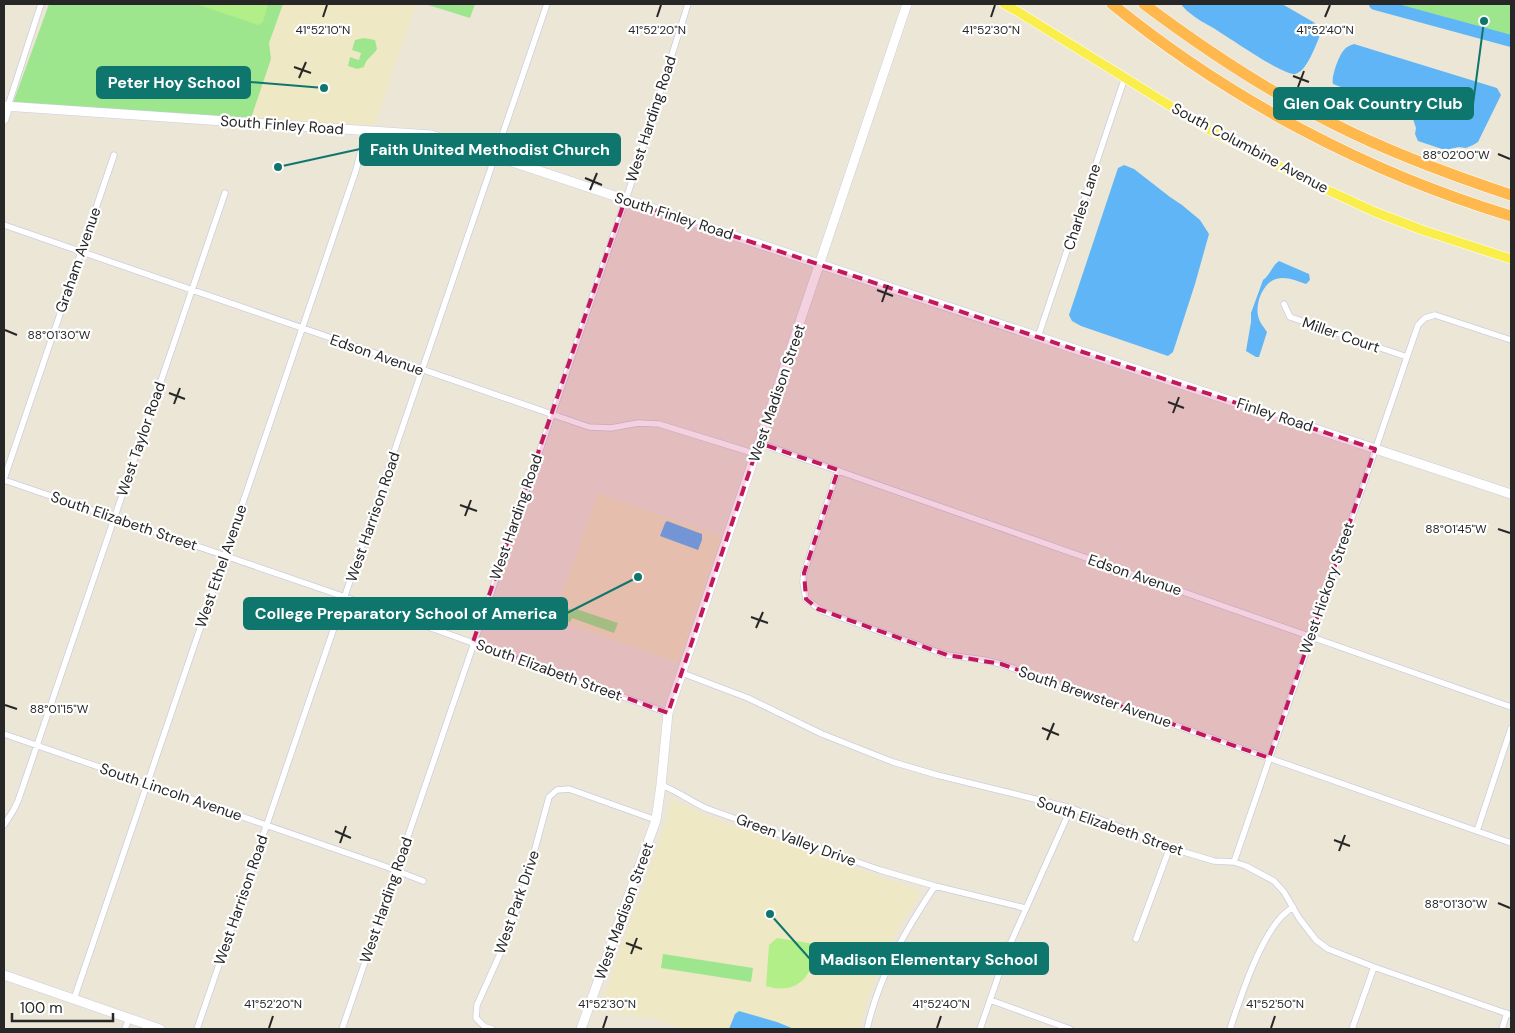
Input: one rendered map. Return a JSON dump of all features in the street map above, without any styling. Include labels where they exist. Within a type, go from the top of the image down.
[{"type":"highway","points":[[1112,4],[1176,53],[1285,121],[1327,143],[1411,180],[1511,216]]},
{"type":"highway","points":[[1144,4],[1242,72],[1335,125],[1428,166],[1511,195]]},
{"type":"main road","name":"West Madison Street","points":[[581,1029],[656,820],[668,713],[907,4]]},
{"type":"main road","name":"South Columbine Avenue","points":[[1004,4],[1206,128],[1310,182],[1376,212],[1422,230],[1511,259]]},
{"type":"main road","points":[[4,119],[6,106]]},
{"type":"main road","name":"South Finley Road","points":[[6,106],[431,136],[1038,337]]},
{"type":"main road","name":"Finley Road","points":[[1038,337],[1511,494]]},
{"type":"main road","points":[[4,975],[160,1029]]},
{"type":"street","points":[[6,106],[40,4]]},
{"type":"street","name":"West Harrison Road","points":[[197,1029],[547,4]]},
{"type":"street","name":"West Harding Road","points":[[342,1029],[638,162],[688,4]]},
{"type":"street","name":"Charles Lane","points":[[1038,337],[1125,77]]},
{"type":"street","name":"West Ethel Avenue","points":[[74,999],[356,170],[366,131]]},
{"type":"street","name":"Graham Avenue","points":[[4,479],[114,155]]},
{"type":"street","name":"West Taylor Road","points":[[4,825],[18,801],[225,193]]},
{"type":"street","name":"Edson Avenue","points":[[4,225],[589,427],[619,427],[638,423],[659,424],[756,454]]},
{"type":"street","name":"Miller Court","points":[[1284,304],[1290,317],[1407,358]]},
{"type":"street","name":"West Hickory Street","points":[[1234,862],[1418,325],[1425,318],[1435,315],[1511,340]]},
{"type":"street","name":"Edson Avenue","points":[[759,443],[1511,707]]},
{"type":"street","name":"South Brewster Avenue","points":[[838,470],[804,573],[803,582],[806,599],[818,609],[947,655],[1002,664],[1511,843]]},
{"type":"street","name":"South Elizabeth Street","points":[[4,479],[473,642],[668,713]]},
{"type":"street","name":"South Elizabeth Street","points":[[682,673],[748,698],[822,734],[893,762],[936,775],[1071,808],[1184,852],[1214,860],[1234,862],[1260,872],[1274,881],[1284,892],[1299,918],[1316,940],[1328,949],[1509,1014]]},
{"type":"street","points":[[1477,831],[1511,728]]},
{"type":"street","name":"South Lincoln Avenue","points":[[4,734],[423,881]]},
{"type":"street","name":"Green Valley Drive","points":[[661,785],[673,789],[708,809],[880,870],[935,886],[1025,908]]},
{"type":"street","name":"West Park Drive","points":[[492,1029],[485,1027],[476,1018],[477,1005],[504,945],[525,886],[549,797],[557,790],[569,789],[656,820]]},
{"type":"street","points":[[980,1029],[1007,951],[1071,808]]},
{"type":"street","points":[[1136,939],[1170,846]]},
{"type":"street","points":[[867,1029],[880,986],[892,958],[910,924],[935,886]]},
{"type":"street","points":[[1230,1029],[1247,982],[1267,938],[1283,915],[1293,908]]},
{"type":"street","points":[[1352,1029],[1374,967]]},
{"type":"street","points":[[990,1000],[1070,1029]]},
{"type":"street","points":[[1502,1029],[1509,1014]]},
{"type":"street","points":[[125,1029],[129,1018]]},
{"type":"highlighted area","points":[[625,200],[1375,449],[1269,758],[1001,664],[947,655],[818,609],[806,599],[804,573],[838,470],[759,443],[668,713],[473,642]]},
{"type":"shaded area","points":[[283,4],[416,4],[374,126],[251,118],[271,59],[269,43]]},
{"type":"shaded area","points":[[598,493],[722,536],[679,663],[553,619]]},
{"type":"shaded area","points":[[672,800],[711,818],[918,890],[918,898],[900,926],[881,962],[864,1011],[860,1029],[683,1029],[654,1018],[616,1013],[600,1008],[666,823]]},
{"type":"green space","points":[[49,4],[283,4],[269,43],[271,59],[251,118],[13,103]]},
{"type":"green space","points":[[196,4],[268,4],[263,22],[258,25]]},
{"type":"green space","points":[[425,4],[475,4],[470,18]]},
{"type":"green space","points":[[1394,4],[1511,4],[1511,35],[1495,34],[1445,17]]},
{"type":"green space","points":[[364,38],[375,40],[377,49],[364,67],[357,69],[348,66],[350,57],[359,60],[361,53],[352,50],[355,40]]},
{"type":"green space","points":[[564,607],[618,623],[614,633],[572,618],[570,622],[559,618]]},
{"type":"green space","points":[[777,938],[815,944],[812,965],[808,974],[796,985],[787,988],[766,986],[769,945]]},
{"type":"green space","points":[[663,954],[753,968],[751,982],[661,968]]},
{"type":"water","points":[[1181,4],[1282,4],[1315,23],[1321,33],[1311,57],[1303,68],[1295,74],[1289,73],[1270,64],[1198,19]]},
{"type":"water","points":[[1354,44],[1497,88],[1501,95],[1478,142],[1466,148],[1459,147],[1445,150],[1418,141],[1411,113],[1333,84],[1334,71],[1340,56],[1346,48]]},
{"type":"water","points":[[1124,165],[1134,169],[1182,205],[1200,220],[1209,234],[1173,352],[1168,356],[1081,326],[1072,321],[1069,315],[1118,168]]},
{"type":"water","points":[[1279,261],[1309,274],[1310,280],[1306,284],[1288,278],[1280,278],[1271,281],[1263,290],[1258,302],[1258,314],[1260,322],[1267,332],[1259,357],[1256,357],[1246,351],[1251,313],[1263,280]]},
{"type":"water","points":[[667,521],[702,534],[698,550],[660,536]]},
{"type":"water","points":[[739,1011],[794,1029],[729,1029],[735,1014]]},
{"type":"waterway","points":[[1375,4],[1511,41]]},
{"type":"place","name":"Glen Oak Country Club","points":[[1484,21]]},
{"type":"place","name":"Peter Hoy School","points":[[324,88]]},
{"type":"place","name":"Faith United Methodist Church","points":[[278,167]]},
{"type":"place","name":"College Preparatory School of America","points":[[638,577]]},
{"type":"place","name":"Madison Elementary School","points":[[770,914]]}]
